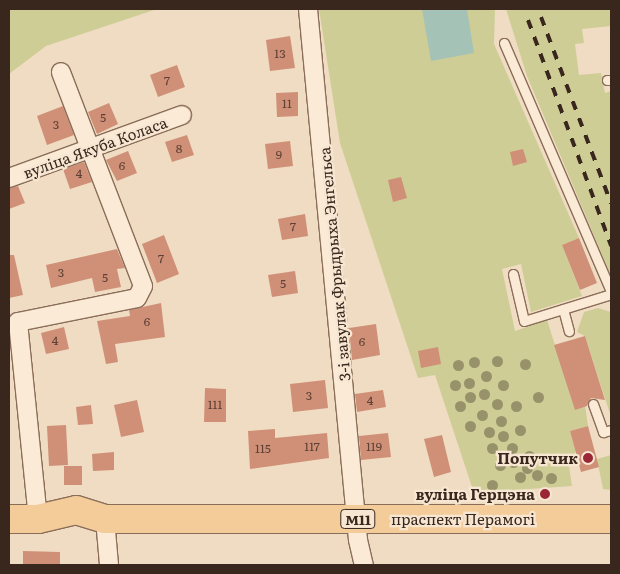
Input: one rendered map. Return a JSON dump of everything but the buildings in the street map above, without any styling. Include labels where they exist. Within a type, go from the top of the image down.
[{"type":"main road","name":"праспект Перамогі","points":[[9,519],[38,519],[76,510],[105,519],[611,518]]},
{"type":"street","name":"3-і завулак Фрыдрыха Энгельса","points":[[308,9],[356,519]]},
{"type":"street","points":[[38,519],[18,322],[137,298],[143,286],[61,72]]},
{"type":"street","name":"вуліца Якуба Коласа","points":[[9,178],[182,115]]},
{"type":"street","points":[[105,519],[109,565]]},
{"type":"street","points":[[356,519],[364,565]]},
{"type":"lane","points":[[504,43],[611,293],[524,321],[512,274]]},
{"type":"lane","points":[[563,309],[569,331]]},
{"type":"lane","points":[[593,404],[603,432],[611,430]]},
{"type":"shaded area","points":[[9,9],[157,9],[46,46],[9,74]]},
{"type":"shaded area","points":[[319,9],[495,9],[494,44],[579,238],[562,245],[582,296],[531,312],[521,264],[502,269],[515,331],[547,320],[575,409],[585,406],[588,426],[570,431],[576,454],[568,460],[572,486],[474,493],[435,375],[418,378],[340,143]]},
{"type":"shaded area","points":[[422,9],[467,9],[474,53],[431,61]]},
{"type":"shaded area","points":[[506,9],[611,9],[611,26],[582,29],[584,43],[575,44],[579,75],[601,73],[605,93],[611,91],[611,276],[527,76]]},
{"type":"shaded area","points":[[598,308],[611,312],[611,417],[585,336],[577,332],[584,312]]},
{"type":"shaded area","points":[[611,455],[611,490],[603,489],[597,459]]},
{"type":"railway","points":[[541,17],[611,203]]},
{"type":"railway","points":[[528,20],[611,246]]},
{"type":"place","name":"Попутчик","points":[[588,458]]},
{"type":"place","name":"вуліца Герцэна","points":[[545,494]]}]
